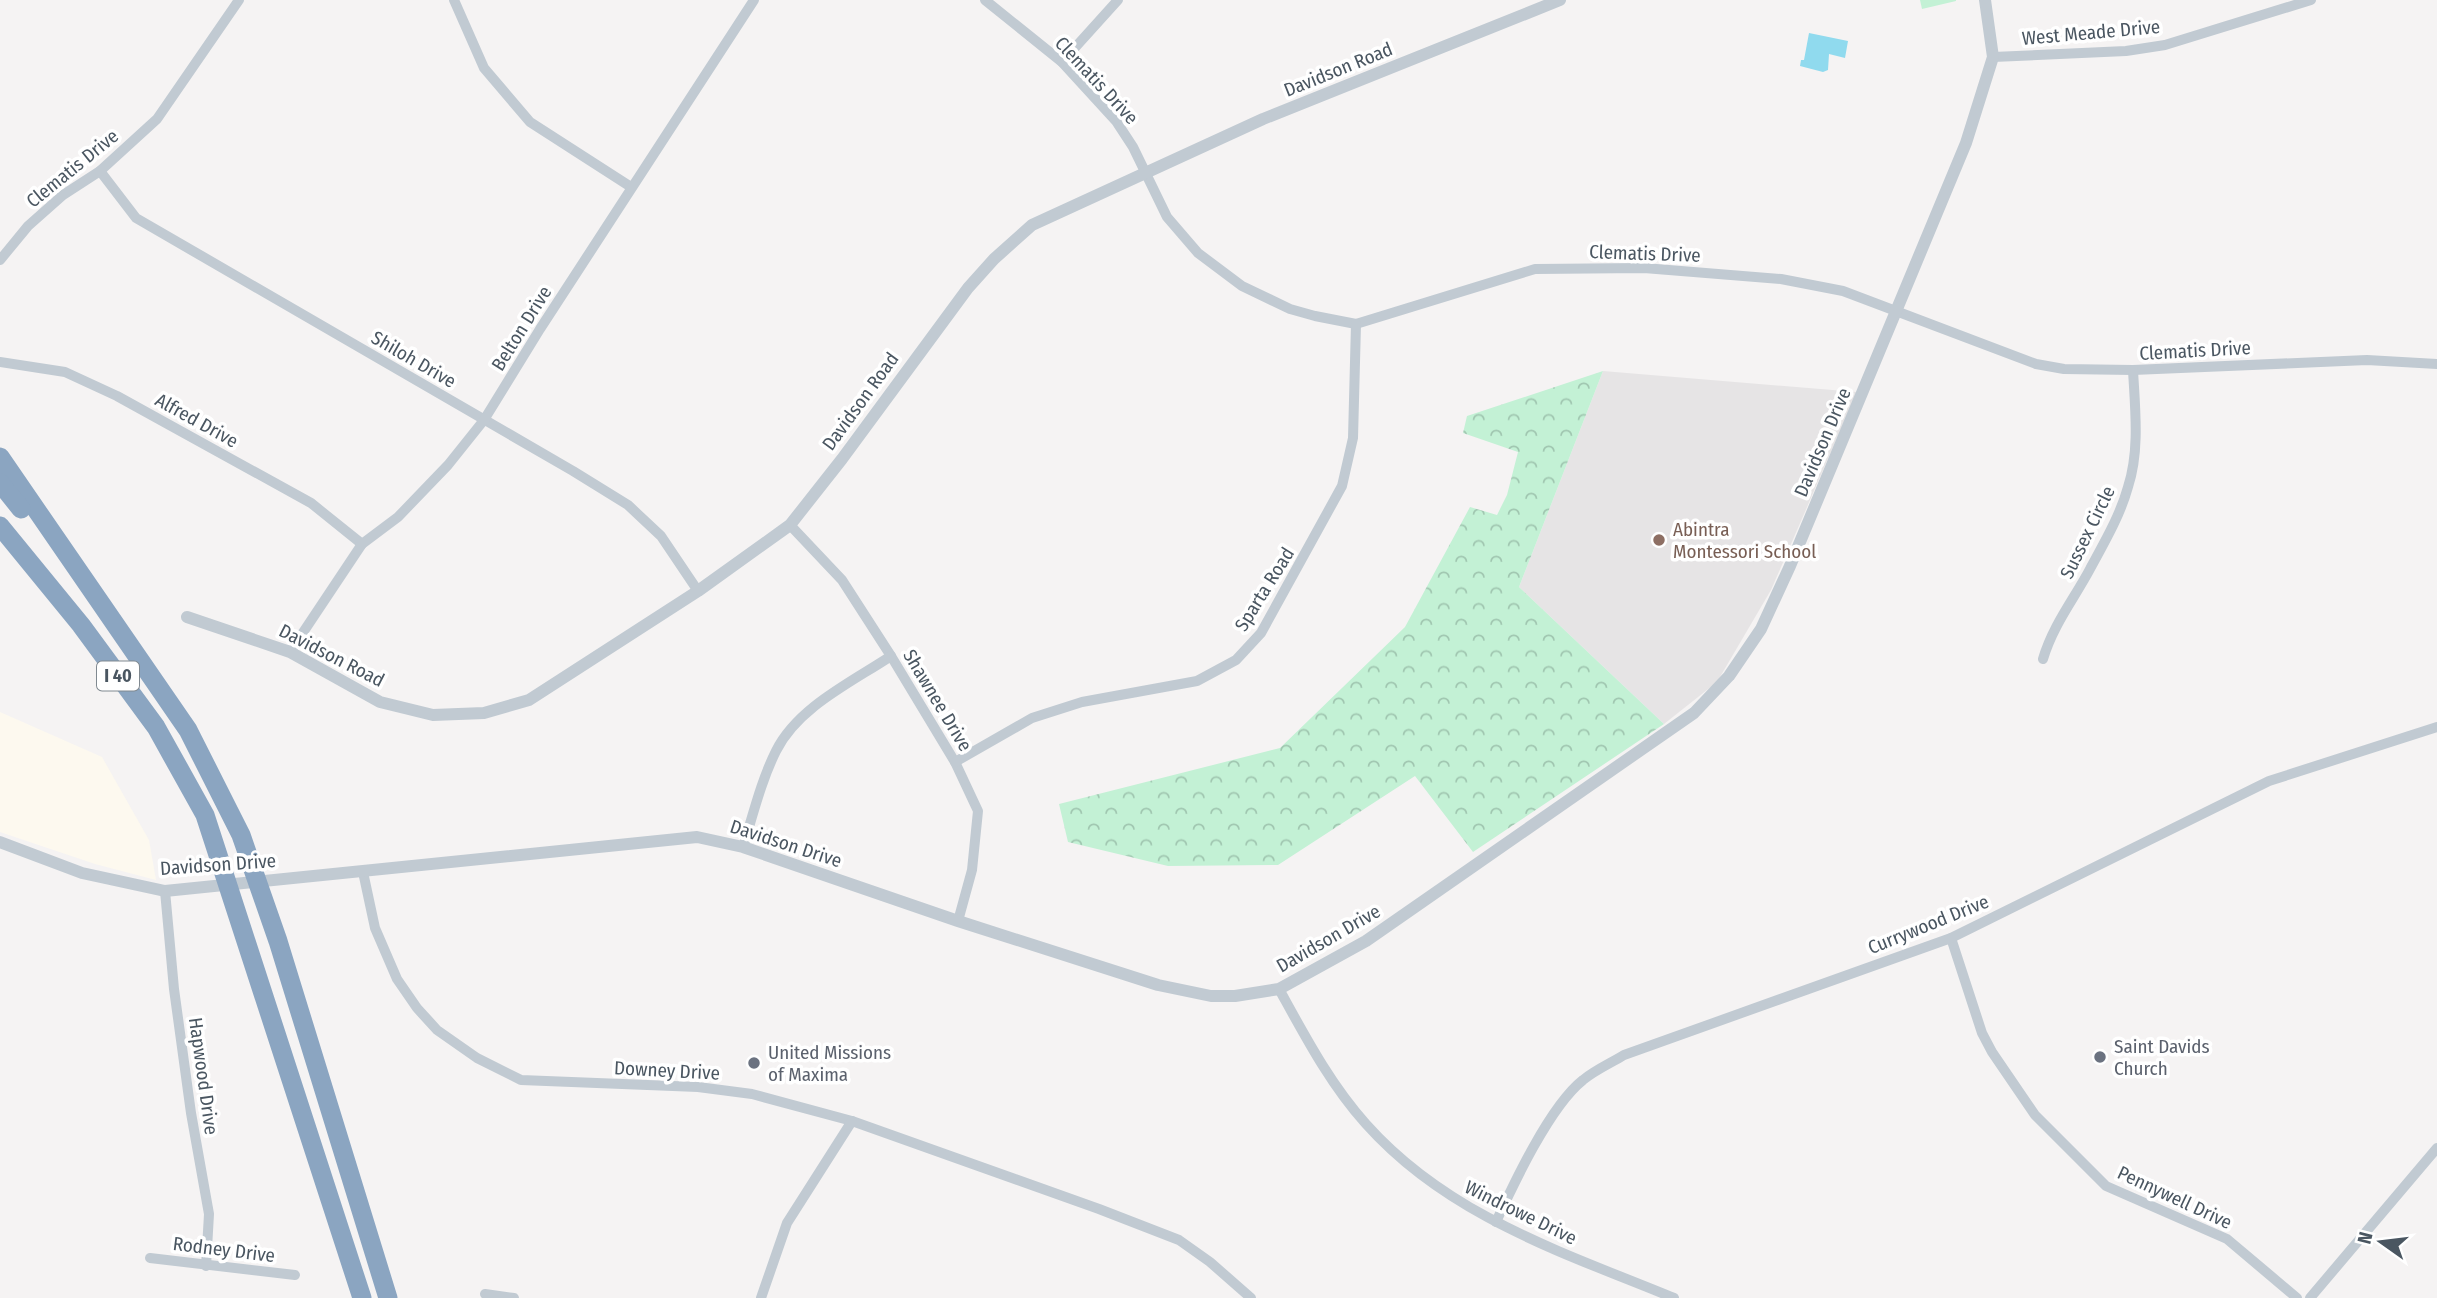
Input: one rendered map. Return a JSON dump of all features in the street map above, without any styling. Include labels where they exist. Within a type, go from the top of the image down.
[{"type":"highway","points":[[0,457],[109,618]]},
{"type":"highway","name":"I 40","points":[[0,483],[109,618],[188,730],[241,835],[278,941],[388,1298]]},
{"type":"highway","name":"I 40","points":[[0,526],[81,625],[156,727],[205,815],[362,1298]]},
{"type":"street","name":"Clematis Drive","points":[[0,260],[28,226],[63,195],[100,171],[157,119],[239,0]]},
{"type":"street","points":[[454,0],[484,68],[530,122],[632,187]]},
{"type":"street","name":"Belton Drive","points":[[290,652],[362,544],[398,516],[484,420],[540,329],[754,0]]},
{"type":"street","name":"Clematis Drive","points":[[985,0],[1062,62],[1116,121],[1133,147],[1167,217],[1198,253],[1242,286],[1290,309],[1315,316],[1356,324],[1535,268],[1644,268],[1781,279],[1843,291],[2036,364],[2064,369],[2133,370],[2367,360],[2437,365]]},
{"type":"street","points":[[1062,62],[1118,0]]},
{"type":"street","name":"Davidson Road","points":[[187,617],[290,652],[380,702],[433,715],[484,713],[529,700],[698,591],[790,525],[842,459],[940,323],[994,259],[1032,225],[1263,119],[1560,0]]},
{"type":"street","name":"Davidson Drive","points":[[0,842],[82,873],[165,891],[697,837],[743,848],[958,921],[1172,988],[1211,996],[1235,996],[1279,989],[1366,941],[1626,761],[1694,713],[1729,676],[1761,629],[1775,598],[1966,143],[1993,57],[1985,0]]},
{"type":"street","name":"West Meade Drive","points":[[1993,57],[2126,51],[2165,45],[2311,0]]},
{"type":"street","name":"Shiloh Drive","points":[[100,171],[136,218],[628,505],[661,536],[698,591]]},
{"type":"street","name":"Sparta Road","points":[[955,762],[1031,718],[1082,702],[1197,681],[1236,660],[1261,633],[1342,486],[1353,438],[1356,324]]},
{"type":"street","name":"Alfred Drive","points":[[0,362],[65,372],[117,396],[311,503],[362,544]]},
{"type":"street","name":"Sussex Circle","points":[[2043,659],[2058,621],[2089,572],[2114,523],[2129,485],[2136,436],[2133,370]]},
{"type":"street","name":"Shawnee Drive","points":[[790,525],[842,580],[955,762],[978,811],[972,870],[958,921]]},
{"type":"street","points":[[743,848],[760,792],[777,749],[796,723],[818,704],[891,656]]},
{"type":"street","name":"Currywood Drive","points":[[1496,1222],[1520,1172],[1569,1094],[1583,1080],[1624,1055],[1951,937],[2269,781],[2437,727]]},
{"type":"street","name":"Downey Drive","points":[[363,872],[375,928],[397,979],[417,1008],[437,1030],[477,1058],[521,1080],[698,1087],[751,1094],[852,1121],[1179,1240],[1210,1262],[1251,1298]]},
{"type":"street","name":"Hapwood Drive","points":[[165,891],[176,1003],[209,1214],[206,1266]]},
{"type":"street","name":"Pennywell Drive","points":[[1951,937],[1982,1032],[1992,1052],[2035,1115],[2106,1186],[2227,1239],[2297,1298]]},
{"type":"street","name":"Windrowe Drive","points":[[1279,989],[1317,1058],[1364,1122],[1414,1170],[1446,1195],[1496,1222],[1674,1298]]},
{"type":"street","points":[[761,1298],[787,1223],[852,1121]]},
{"type":"street","points":[[2310,1298],[2347,1251],[2437,1148]]},
{"type":"street","name":"Rodney Drive","points":[[150,1258],[295,1275]]},
{"type":"street","points":[[485,1294],[514,1298]]},
{"type":"shaded area","points":[[1603,371],[1857,392],[1771,590],[1717,682],[1664,724],[1519,587]]},
{"type":"shaded area","points":[[0,712],[102,757],[149,840],[156,880],[95,864],[0,832]]},
{"type":"green space","points":[[1920,0],[1956,0],[1956,1],[1922,9]]},
{"type":"green space","points":[[1603,371],[1519,587],[1664,724],[1473,852],[1415,776],[1278,865],[1168,866],[1068,842],[1059,804],[1280,748],[1405,627],[1470,507],[1497,515],[1507,495],[1518,452],[1463,433],[1467,416]]},
{"type":"water","points":[[1809,33],[1848,41],[1845,58],[1829,54],[1828,70],[1823,72],[1800,66],[1801,60],[1804,60]]},
{"type":"place","name":"Abintra Montessori School","points":[[1659,540]]},
{"type":"place","name":"Saint Davids Church","points":[[2100,1057]]},
{"type":"place","name":"United Missions of Maxima","points":[[754,1063]]}]
